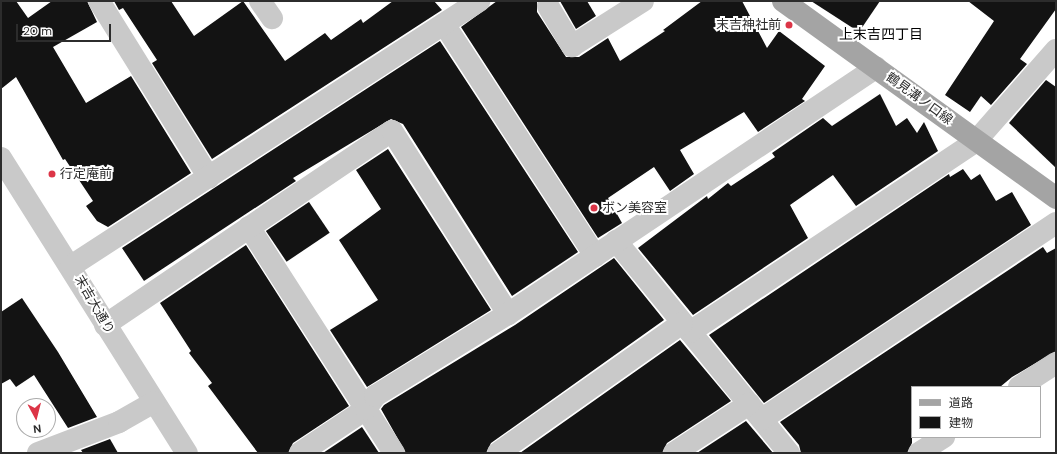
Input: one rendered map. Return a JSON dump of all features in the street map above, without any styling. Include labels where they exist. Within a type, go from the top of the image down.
[{"type":"main road","name":"鶴見溝ノ口線","points":[[782,1],[1056,198]]},
{"type":"street","points":[[99,1],[209,178]]},
{"type":"street","points":[[71,266],[209,178],[479,1]]},
{"type":"street","points":[[548,6],[572,46],[643,1]]},
{"type":"street","points":[[444,24],[594,256]]},
{"type":"street","points":[[498,453],[686,327],[976,140],[1056,50]]},
{"type":"street","points":[[300,453],[366,409],[375,396],[508,314],[876,68]]},
{"type":"street","points":[[105,325],[392,131],[508,314]]},
{"type":"street","name":"末吉大通り","points":[[1,158],[71,266],[105,325],[187,453]]},
{"type":"street","points":[[674,453],[755,412],[1056,223]]},
{"type":"street","points":[[249,227],[394,453]]},
{"type":"street","points":[[616,241],[789,453]]},
{"type":"street","points":[[1021,386],[1056,363]]},
{"type":"street","points":[[38,453],[119,422],[154,402]]},
{"type":"street","points":[[919,453],[942,438]]},
{"type":"building","points":[[1,1],[16,1],[28,18],[52,1],[87,1],[97,22],[53,47],[86,103],[131,76],[191,173],[108,227],[97,221],[86,206],[93,201],[65,159],[63,160],[16,77],[1,89]]},
{"type":"building","points":[[114,1],[171,1],[194,36],[243,1],[285,61],[325,33],[331,40],[361,19],[363,23],[393,1],[434,1],[442,10],[212,159],[152,63],[157,60],[123,8],[119,10]]},
{"type":"building","points":[[497,1],[537,1],[537,12],[566,57],[579,57],[608,38],[620,61],[665,31],[663,30],[702,1],[742,1],[767,48],[779,31],[825,66],[802,99],[805,101],[758,132],[744,112],[680,150],[694,174],[670,191],[654,167],[608,198],[622,223],[598,238],[461,27]]},
{"type":"building","points":[[560,1],[587,1],[596,16],[576,29]]},
{"type":"building","points":[[811,1],[880,1],[859,32]]},
{"type":"building","points":[[968,1],[1056,1],[1056,9],[1020,59],[1027,64],[991,105],[981,96],[970,112],[945,95],[994,21]]},
{"type":"building","points":[[440,41],[578,252],[512,296],[403,124],[391,119],[293,178],[296,181],[144,281],[122,248]]},
{"type":"building","points":[[1046,80],[1056,87],[1056,168],[1009,123]]},
{"type":"building","points":[[880,94],[896,126],[907,118],[917,133],[924,122],[938,151],[856,206],[833,175],[790,205],[808,238],[693,315],[638,248],[707,196],[708,199],[728,183],[731,186],[775,157],[772,153],[823,118],[832,126]]},
{"type":"building","points":[[388,149],[491,310],[367,387],[330,330],[378,300],[339,240],[381,209],[356,170]]},
{"type":"building","points":[[963,169],[971,180],[980,174],[996,201],[1012,192],[1031,225],[764,403],[709,335],[949,174],[950,177]]},
{"type":"building","points":[[309,202],[330,233],[287,262],[266,231]]},
{"type":"building","points":[[246,245],[349,406],[293,443],[288,453],[258,453],[208,386],[212,383],[189,353],[191,351],[160,303]]},
{"type":"building","points":[[1043,247],[1047,253],[1056,248],[1056,351],[1012,377],[1001,386],[911,386],[912,443],[907,453],[801,453],[799,445],[780,422]]},
{"type":"building","points":[[614,258],[664,320],[491,443],[486,453],[406,453],[381,409],[384,405],[515,325]]},
{"type":"building","points":[[22,298],[58,352],[97,417],[68,428],[56,409],[56,398],[49,398],[34,375],[16,387],[10,379],[1,384],[1,312]]},
{"type":"building","points":[[680,340],[731,401],[667,443],[662,453],[520,453]]},
{"type":"building","points":[[746,421],[773,453],[697,453]]},
{"type":"building","points":[[362,427],[379,453],[323,453]]},
{"type":"building","points":[[110,439],[118,453],[83,453],[81,450]]},
{"type":"place","name":"末吉神社前","points":[[789,25]]},
{"type":"place","name":"行定庵前","points":[[52,174]]},
{"type":"place","name":"ボン美容室","points":[[594,208]]},
{"type":"district","name":"上末吉四丁目","points":[[881,34]]}]
